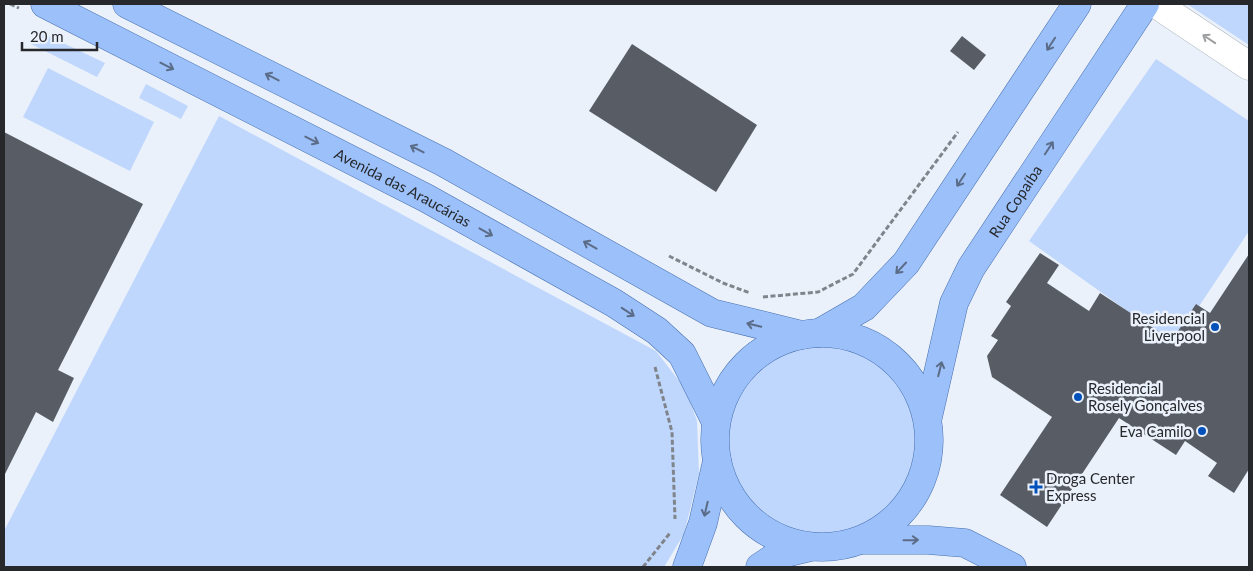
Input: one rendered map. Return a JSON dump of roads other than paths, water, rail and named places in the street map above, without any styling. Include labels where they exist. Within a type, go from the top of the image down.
[{"type":"main road","points":[[127,4],[443,162],[712,313],[810,334],[856,338],[889,355],[914,383],[928,417],[930,454],[918,490],[895,520],[862,540],[837,547],[811,547],[778,555],[760,567]]},
{"type":"main road","points":[[811,547],[777,537],[760,528],[740,510],[725,487],[717,461],[715,442],[716,422],[726,392],[745,366],[771,346],[810,334],[864,307],[906,263],[1077,4]]},
{"type":"main road","name":"Rua Copaíba","points":[[928,417],[954,304],[971,268],[1145,4]]},
{"type":"main road","name":"Avenida das Araucárias","points":[[36,8],[426,198],[614,303],[657,331],[682,354],[716,422]]},
{"type":"main road","points":[[426,198],[443,162]]},
{"type":"main road","points":[[687,567],[703,523],[717,461]]},
{"type":"main road","points":[[862,540],[928,540],[965,543],[1012,567]]},
{"type":"street","points":[[1156,4],[1249,66]]},
{"type":"place","name":"Residencial Liverpool","points":[[1215,327]]},
{"type":"place","name":"Residencial Rosely Gonçalves","points":[[1078,397]]},
{"type":"place","name":"Eva Camilo","points":[[1202,431]]},
{"type":"place","name":"Droga Center Express","points":[[1036,487]]}]
